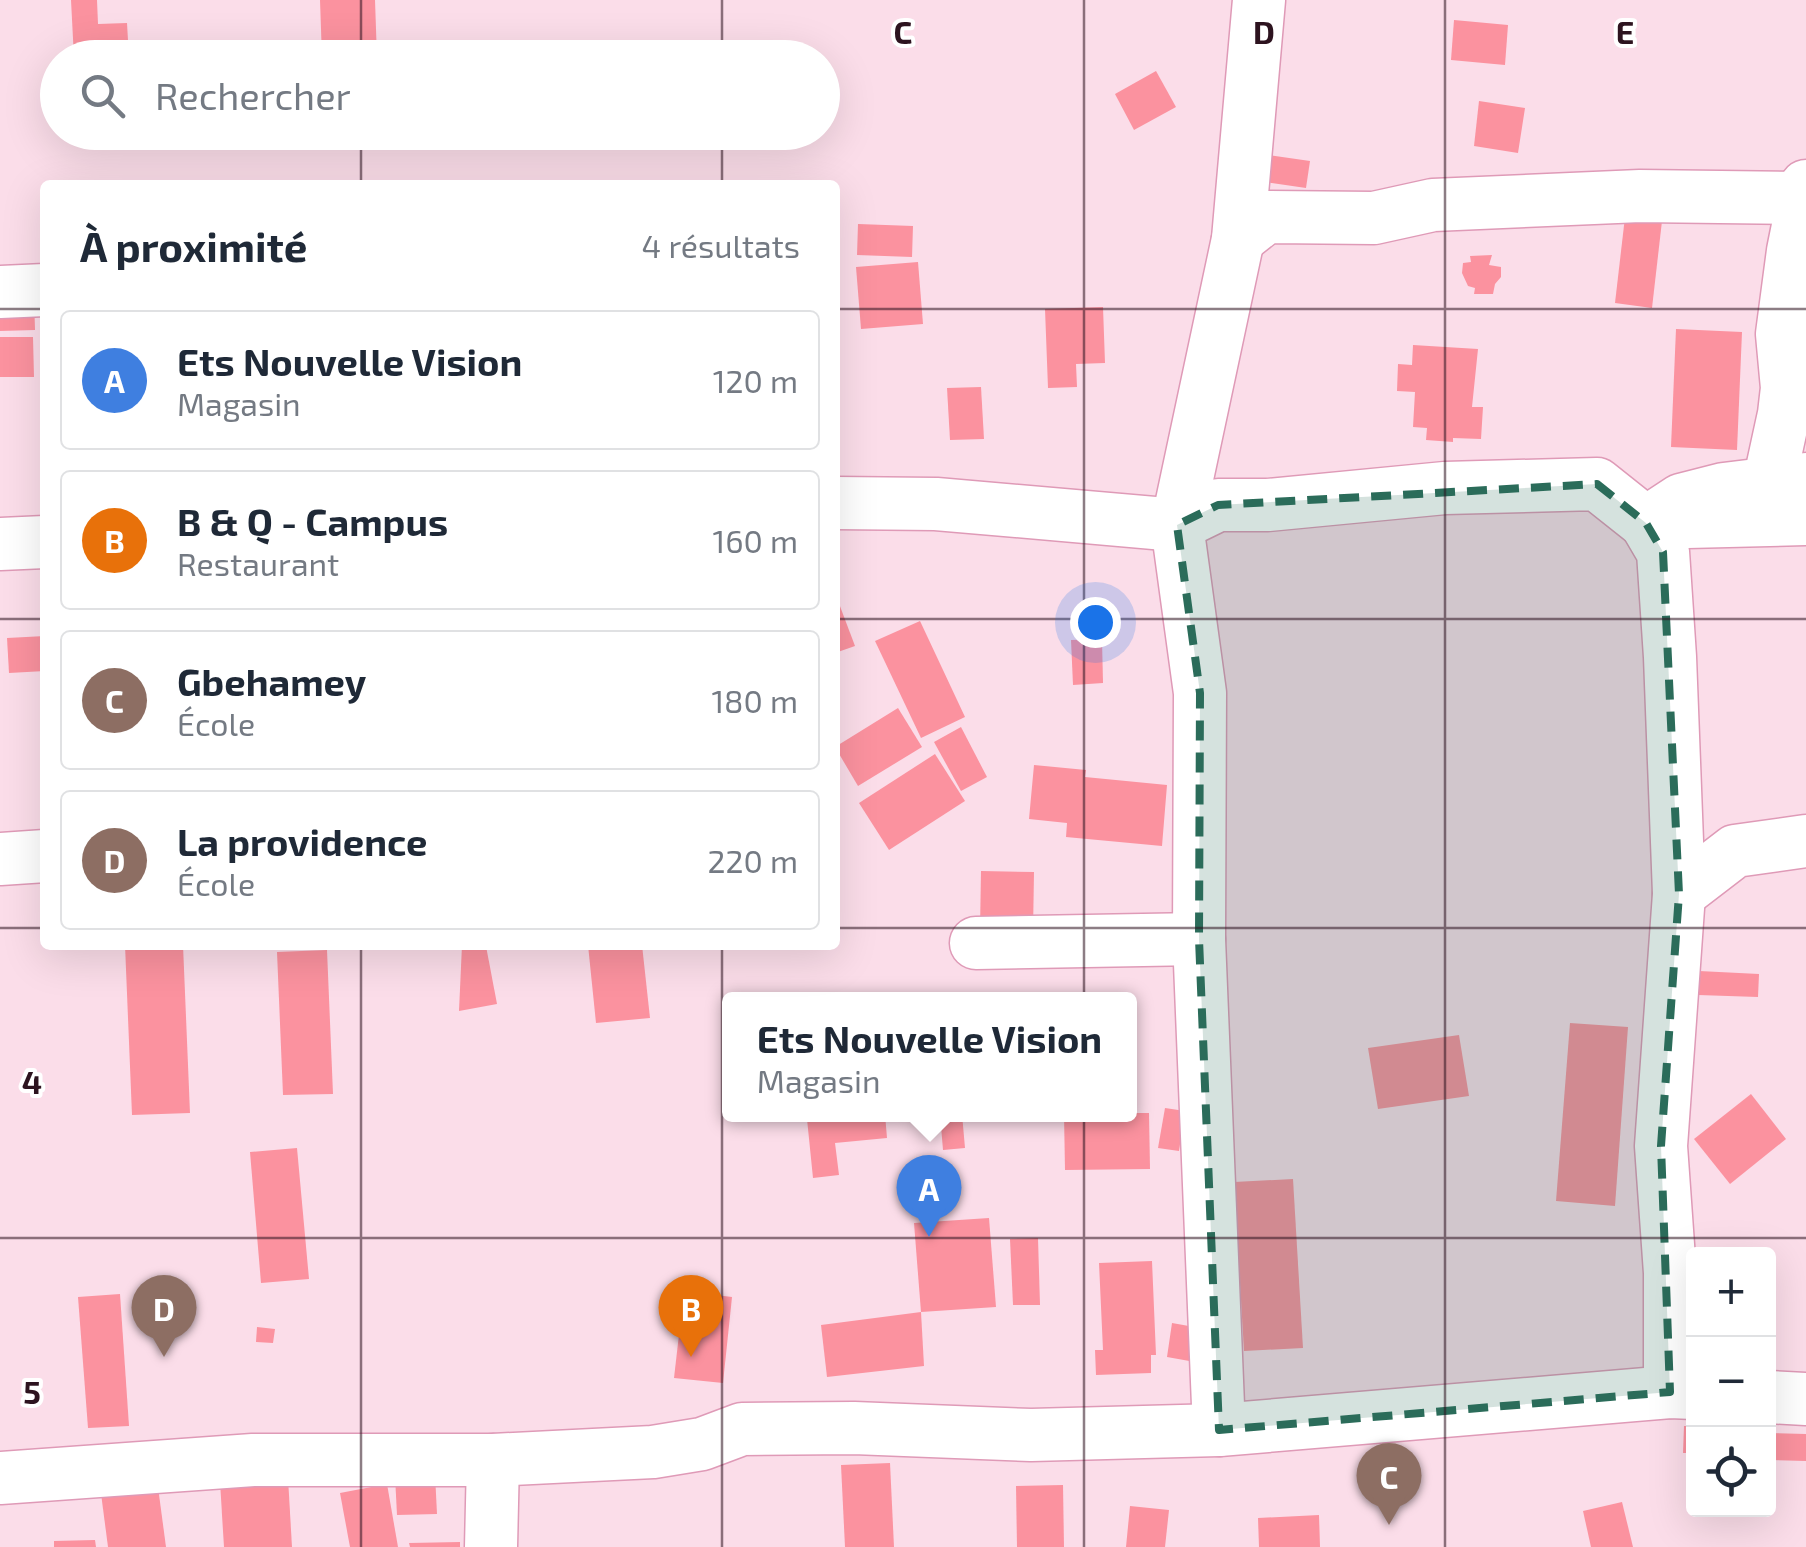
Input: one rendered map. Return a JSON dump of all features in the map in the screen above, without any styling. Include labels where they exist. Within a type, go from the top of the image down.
[{"type":"street","points":[[1219,1430],[1199,939],[1200,693],[1178,525],[1238,240],[1259,0]]},
{"type":"street","points":[[1646,524],[1680,500],[1724,488],[1787,481],[1787,388],[1782,334],[1806,186]]},
{"type":"street","points":[[1238,240],[1266,217],[1374,218],[1433,205],[1640,196],[1805,198]]},
{"type":"street","points":[[0,292],[40,290]]},
{"type":"street","points":[[0,1478],[252,1460],[493,1460],[653,1452],[702,1444],[742,1430],[854,1428],[1030,1435],[1219,1430],[1682,1393],[1661,1146],[1679,894],[1670,657],[1662,552],[1646,524],[1597,484],[1445,488],[1268,505],[1218,505],[1178,525],[936,504],[840,503]]},
{"type":"street","points":[[1646,524],[1806,519]]},
{"type":"street","points":[[0,544],[40,542]]},
{"type":"street","points":[[1679,894],[1735,850],[1806,841]]},
{"type":"street","points":[[0,858],[40,856]]},
{"type":"street","points":[[976,943],[1199,939]]},
{"type":"street","points":[[1776,1397],[1806,1399]]},
{"type":"street","points":[[491,1547],[493,1460]]},
{"type":"highlighted area","points":[[1597,484],[1646,523],[1663,552],[1679,894],[1661,1146],[1670,1392],[1219,1430],[1199,939],[1200,693],[1177,525],[1218,505]]},
{"type":"building","points":[[71,0],[97,0],[98,24],[127,23],[128,40],[73,40]]},
{"type":"building","points":[[320,0],[375,0],[376,40],[321,40]]},
{"type":"building","points":[[1454,20],[1508,25],[1505,65],[1451,60]]},
{"type":"building","points":[[1156,71],[1176,107],[1134,130],[1115,94]]},
{"type":"building","points":[[1479,101],[1525,108],[1518,153],[1474,146]]},
{"type":"building","points":[[1268,155],[1310,161],[1306,188],[1265,182]]},
{"type":"building","points":[[1625,217],[1662,221],[1652,308],[1615,303]]},
{"type":"building","points":[[858,224],[913,226],[912,257],[857,255]]},
{"type":"building","points":[[1492,255],[1489,265],[1501,267],[1501,277],[1493,294],[1474,294],[1475,288],[1468,286],[1462,273],[1463,263],[1471,262],[1470,256]]},
{"type":"building","points":[[918,262],[923,324],[861,329],[856,267]]},
{"type":"building","points":[[34,297],[35,330],[0,331],[0,298]]},
{"type":"building","points":[[1103,307],[1105,363],[1076,364],[1077,387],[1048,388],[1045,309]]},
{"type":"building","points":[[1676,329],[1742,332],[1737,450],[1671,447]]},
{"type":"building","points":[[0,337],[33,337],[34,377],[0,377]]},
{"type":"building","points":[[1413,345],[1478,349],[1472,407],[1483,407],[1481,439],[1426,440],[1427,428],[1413,427],[1415,392],[1397,391],[1398,364],[1412,365]]},
{"type":"building","points":[[981,387],[984,439],[950,440],[947,388]]},
{"type":"building","points":[[840,606],[855,646],[840,651]]},
{"type":"building","points":[[920,621],[965,717],[921,738],[875,641]]},
{"type":"building","points":[[40,636],[40,671],[9,673],[7,638]]},
{"type":"building","points":[[1102,639],[1103,683],[1073,685],[1071,640]]},
{"type":"building","points":[[898,708],[922,747],[858,786],[840,755],[840,744]]},
{"type":"building","points":[[961,727],[987,777],[961,791],[934,742]]},
{"type":"building","points":[[935,754],[965,801],[889,850],[859,803]]},
{"type":"building","points":[[1034,765],[1086,770],[1085,777],[1167,785],[1162,846],[1066,837],[1067,823],[1029,819]]},
{"type":"building","points":[[981,871],[1034,872],[1033,932],[980,930]]},
{"type":"building","points":[[125,950],[183,950],[190,1113],[132,1115]]},
{"type":"building","points":[[327,950],[333,1094],[283,1095],[277,952]]},
{"type":"building","points":[[462,950],[487,950],[497,1004],[459,1011]]},
{"type":"building","points":[[589,950],[643,950],[650,1018],[596,1023]]},
{"type":"building","points":[[1699,971],[1759,974],[1758,997],[1698,995]]},
{"type":"building","points":[[1570,1023],[1628,1027],[1615,1206],[1556,1201]]},
{"type":"building","points":[[1459,1035],[1469,1096],[1378,1109],[1368,1048]]},
{"type":"building","points":[[1751,1094],[1786,1139],[1730,1184],[1694,1139]]},
{"type":"building","points":[[1165,1108],[1185,1111],[1179,1151],[1158,1148]]},
{"type":"building","points":[[1137,1113],[1149,1113],[1150,1169],[1065,1170],[1064,1122],[1137,1122]]},
{"type":"building","points":[[807,1122],[886,1122],[887,1138],[835,1143],[839,1175],[813,1178]]},
{"type":"building","points":[[941,1122],[963,1122],[965,1148],[943,1150]]},
{"type":"building","points":[[297,1148],[309,1279],[261,1283],[250,1152]]},
{"type":"building","points":[[1293,1179],[1303,1348],[1244,1351],[1234,1182]]},
{"type":"building","points":[[989,1218],[996,1307],[921,1312],[914,1223]]},
{"type":"building","points":[[1038,1238],[1040,1305],[1013,1305],[1010,1239]]},
{"type":"building","points":[[1152,1261],[1156,1355],[1151,1355],[1151,1373],[1096,1375],[1095,1350],[1103,1350],[1099,1263]]},
{"type":"building","points":[[684,1291],[732,1297],[723,1383],[674,1378]]},
{"type":"building","points":[[120,1294],[129,1426],[88,1428],[78,1297]]},
{"type":"building","points":[[921,1312],[924,1366],[827,1377],[821,1325]]},
{"type":"building","points":[[1172,1323],[1200,1328],[1195,1362],[1167,1357]]},
{"type":"building","points":[[257,1327],[275,1329],[273,1343],[256,1342]]},
{"type":"building","points":[[1684,1426],[1686,1426],[1686,1453]]},
{"type":"building","points":[[1776,1433],[1806,1434],[1806,1461],[1776,1460]]},
{"type":"building","points":[[890,1463],[894,1547],[845,1547],[841,1465]]},
{"type":"building","points":[[156,1472],[166,1547],[108,1547],[99,1478]]},
{"type":"building","points":[[435,1474],[437,1514],[397,1515],[395,1476]]},
{"type":"building","points":[[288,1478],[292,1547],[224,1547],[220,1482]]},
{"type":"building","points":[[387,1484],[398,1547],[350,1547],[340,1493]]},
{"type":"building","points":[[1063,1485],[1064,1547],[1017,1547],[1016,1486]]},
{"type":"building","points":[[1622,1502],[1633,1547],[1591,1547],[1583,1511]]},
{"type":"building","points":[[1130,1506],[1169,1510],[1165,1547],[1126,1547]]},
{"type":"building","points":[[1319,1515],[1320,1547],[1259,1547],[1258,1518]]},
{"type":"building","points":[[95,1540],[96,1547],[54,1547],[54,1541]]},
{"type":"building","points":[[460,1542],[460,1547],[410,1547],[409,1543]]},
{"type":"place","name":"Ets Nouvelle Vision","points":[[929,1237]]},
{"type":"place","name":"La providence","points":[[164,1357]]},
{"type":"place","name":"B & Q - Campus","points":[[691,1357]]},
{"type":"place","name":"Gbehamey","points":[[1389,1525]]}]
